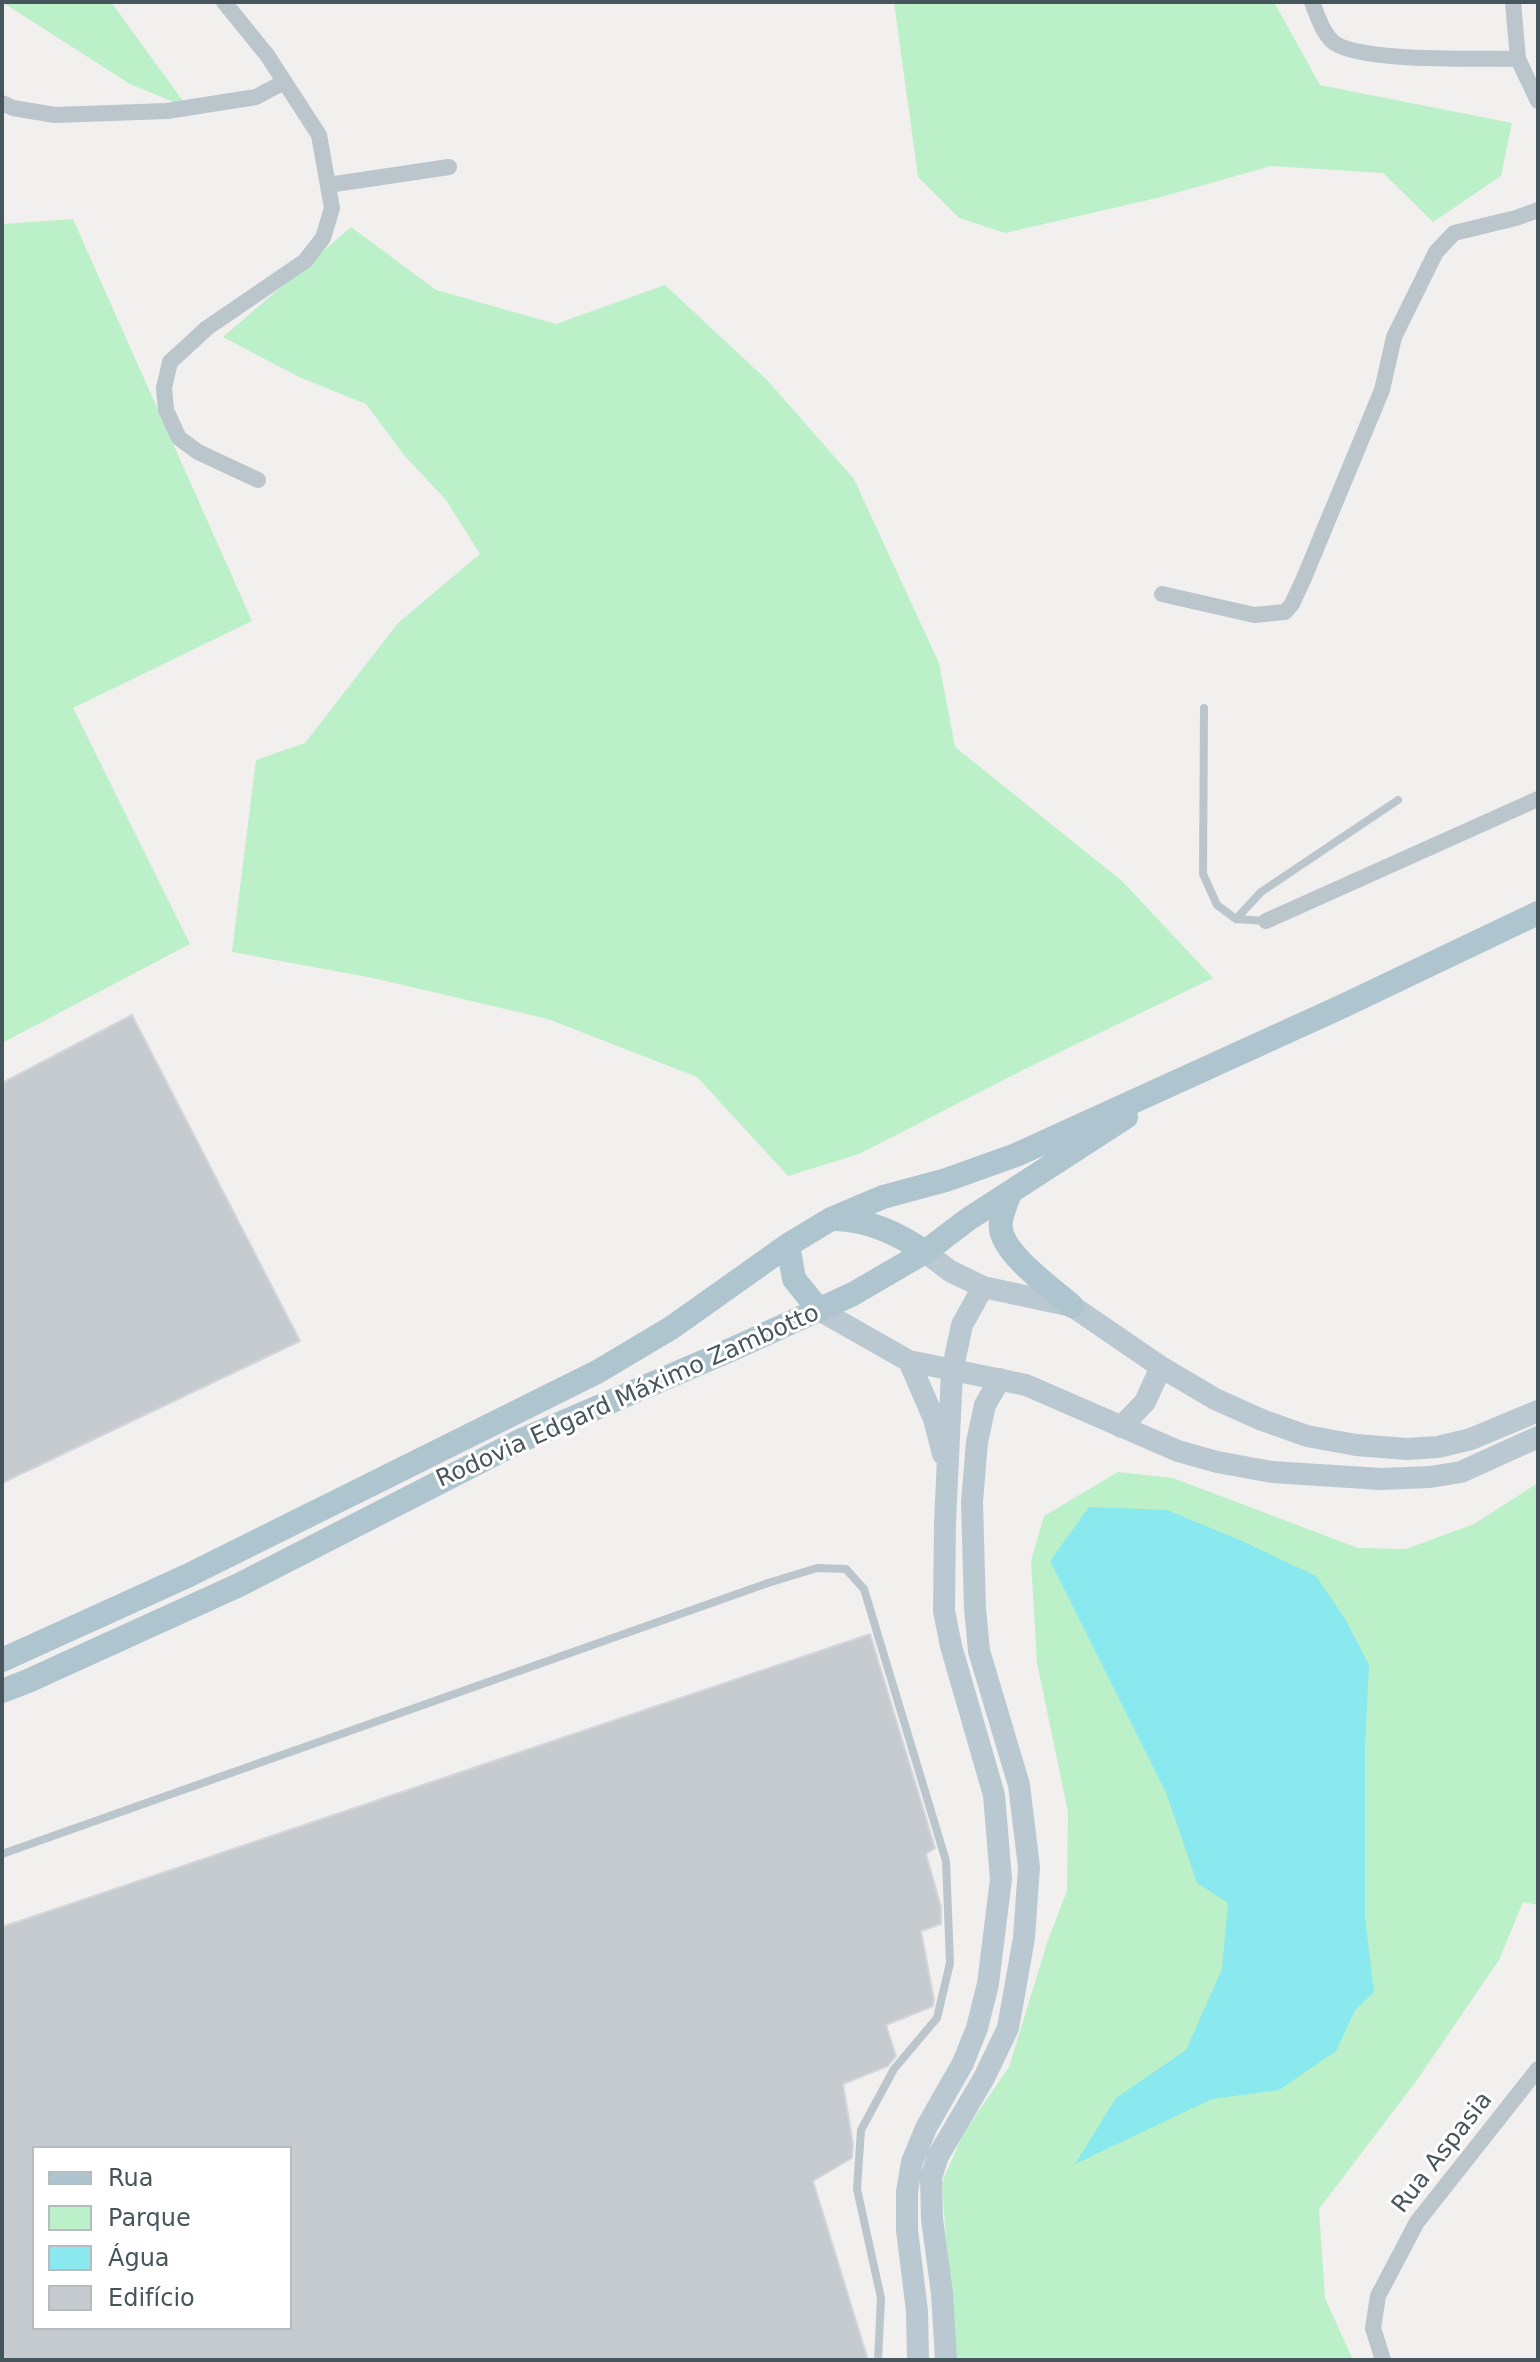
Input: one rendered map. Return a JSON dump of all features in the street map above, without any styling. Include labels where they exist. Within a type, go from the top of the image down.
[{"type":"main road","name":"Rodovia Edgard Máximo Zambotto","points":[[2,1660],[187,1576],[597,1372],[671,1328],[788,1245],[831,1219],[883,1197],[983,1168],[1186,1079],[1538,913]]},
{"type":"main road","name":"Rodovia Edgard Máximo Zambotto","points":[[2,1691],[239,1585],[522,1440],[819,1310],[884,1277],[1186,1079]]},
{"type":"main road","points":[[1010,1193],[1001,1216],[1005,1241],[1029,1268],[1072,1306]]},
{"type":"main road","points":[[831,1219],[854,1220],[876,1226],[925,1252]]},
{"type":"main road","points":[[788,1245],[794,1279],[819,1310]]},
{"type":"street","points":[[224,2],[254,37],[319,135],[332,208],[323,238],[305,261],[207,328],[170,362],[164,388],[166,410],[179,438],[198,452],[258,480]]},
{"type":"street","points":[[1312,2],[1323,28],[1334,43],[1350,49],[1373,55],[1518,59]]},
{"type":"street","points":[[1513,2],[1518,59],[1538,101]]},
{"type":"street","points":[[2,103],[13,108],[55,115],[167,111],[256,97],[284,82]]},
{"type":"street","points":[[328,185],[449,167]]},
{"type":"street","points":[[1162,594],[1254,615],[1285,612],[1304,578],[1382,390],[1394,337],[1436,252],[1454,233],[1538,210]]},
{"type":"street","points":[[1266,921],[1538,799]]},
{"type":"street","points":[[925,1252],[950,1271],[983,1287],[1072,1306],[1161,1367],[1215,1399],[1307,1436],[1356,1445],[1407,1449],[1438,1447],[1471,1439],[1538,1411]]},
{"type":"street","points":[[918,2360],[917,2311],[907,2230],[909,2177],[926,2128],[963,2063],[977,2028],[988,1984],[1001,1879],[994,1795],[951,1646],[944,1611],[952,1372],[962,1325],[983,1287]]},
{"type":"street","points":[[819,1310],[909,1361],[1026,1385],[1178,1451],[1272,1472],[1381,1479],[1430,1477],[1461,1472],[1538,1437]]},
{"type":"street","points":[[909,1361],[934,1419],[949,1477]]},
{"type":"street","points":[[1121,1427],[1134,1416],[1151,1393],[1161,1367]]},
{"type":"street","points":[[946,2360],[931,2178],[938,2156],[984,2078],[1008,2028],[1024,1938],[1029,1867],[1019,1785],[979,1651],[975,1608],[972,1502],[981,1419],[1000,1379]]},
{"type":"street","name":"Rua Aspasia","points":[[1383,2360],[1373,2328],[1378,2296],[1417,2222],[1538,2069]]},
{"type":"lane","points":[[1204,708],[1203,874],[1217,905],[1236,919],[1266,921]]},
{"type":"lane","points":[[1236,919],[1261,892],[1398,800]]},
{"type":"lane","points":[[2,1854],[768,1583],[817,1568],[846,1569],[864,1589],[946,1861],[950,1963],[937,2018],[894,2069],[861,2130],[857,2189],[881,2298],[878,2360]]},
{"type":"green space","points":[[2,2],[111,2],[188,108],[130,84]]},
{"type":"green space","points":[[894,2],[1274,2],[1320,85],[1512,123],[1501,176],[1433,222],[1383,173],[1271,166],[1161,197],[1005,233],[959,218],[918,177]]},
{"type":"green space","points":[[73,219],[252,621],[73,708],[190,944],[2,1043],[2,224]]},
{"type":"green space","points":[[351,227],[436,290],[556,324],[665,285],[768,381],[854,479],[939,663],[955,747],[1122,881],[1213,978],[859,1154],[788,1176],[697,1077],[548,1019],[373,978],[232,952],[256,760],[305,743],[398,623],[480,554],[446,500],[404,455],[366,404],[299,377],[223,337]]},
{"type":"green space","points":[[1118,1472],[1173,1478],[1358,1548],[1406,1549],[1474,1524],[1538,1483],[1538,1905],[1523,1902],[1499,1960],[1417,2080],[1319,2209],[1325,2298],[1353,2360],[954,2360],[942,2182],[964,2132],[1009,2067],[1047,1943],[1067,1891],[1068,1812],[1037,1663],[1031,1561],[1044,1516]]},
{"type":"water","points":[[1089,1507],[1167,1510],[1242,1541],[1316,1576],[1345,1619],[1369,1665],[1365,1747],[1365,1918],[1374,1992],[1355,2010],[1336,2051],[1279,2090],[1212,2099],[1075,2164],[1116,2098],[1186,2050],[1222,1969],[1228,1903],[1197,1883],[1167,1795],[1050,1561]]},
{"type":"building","points":[[132,1015],[300,1341],[2,1483],[2,1083]]},
{"type":"building","points":[[870,1634],[935,1848],[926,1854],[941,1907],[941,1924],[921,1931],[933,2006],[886,2025],[896,2056],[888,2066],[843,2084],[853,2144],[852,2158],[813,2181],[868,2360],[2,2360],[2,1927]]}]
